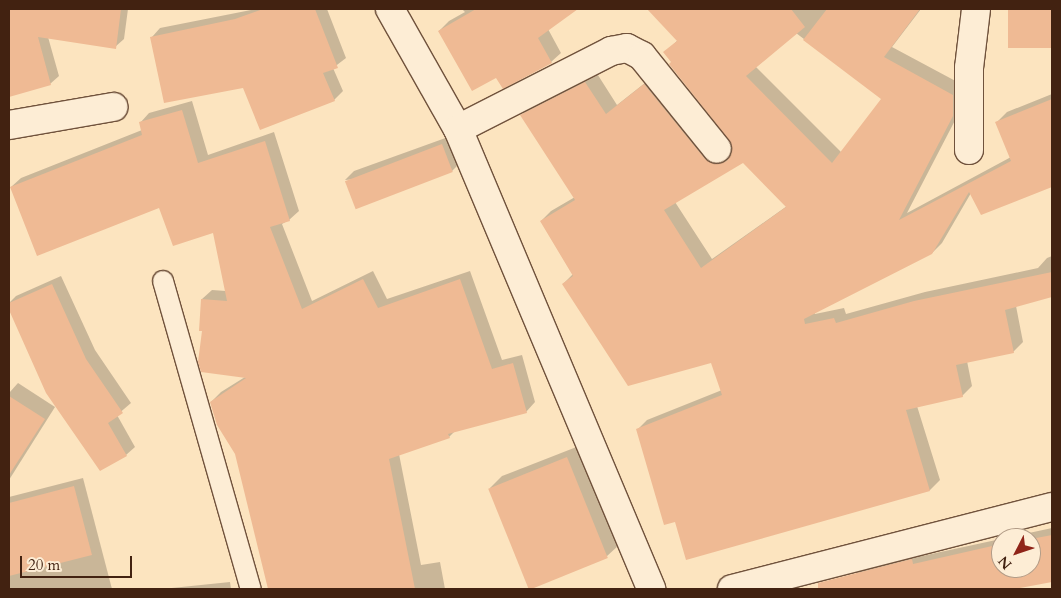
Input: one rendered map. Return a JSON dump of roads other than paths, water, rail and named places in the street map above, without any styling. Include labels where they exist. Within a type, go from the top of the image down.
[{"type":"street","points":[[390,9],[458,129],[651,589]]},
{"type":"street","points":[[969,150],[969,68],[976,9]]},
{"type":"street","points":[[458,129],[611,51],[627,48],[642,56],[717,149]]},
{"type":"street","points":[[9,125],[113,107]]},
{"type":"street","points":[[732,589],[1052,507]]},
{"type":"lane","points":[[163,281],[250,589]]}]
